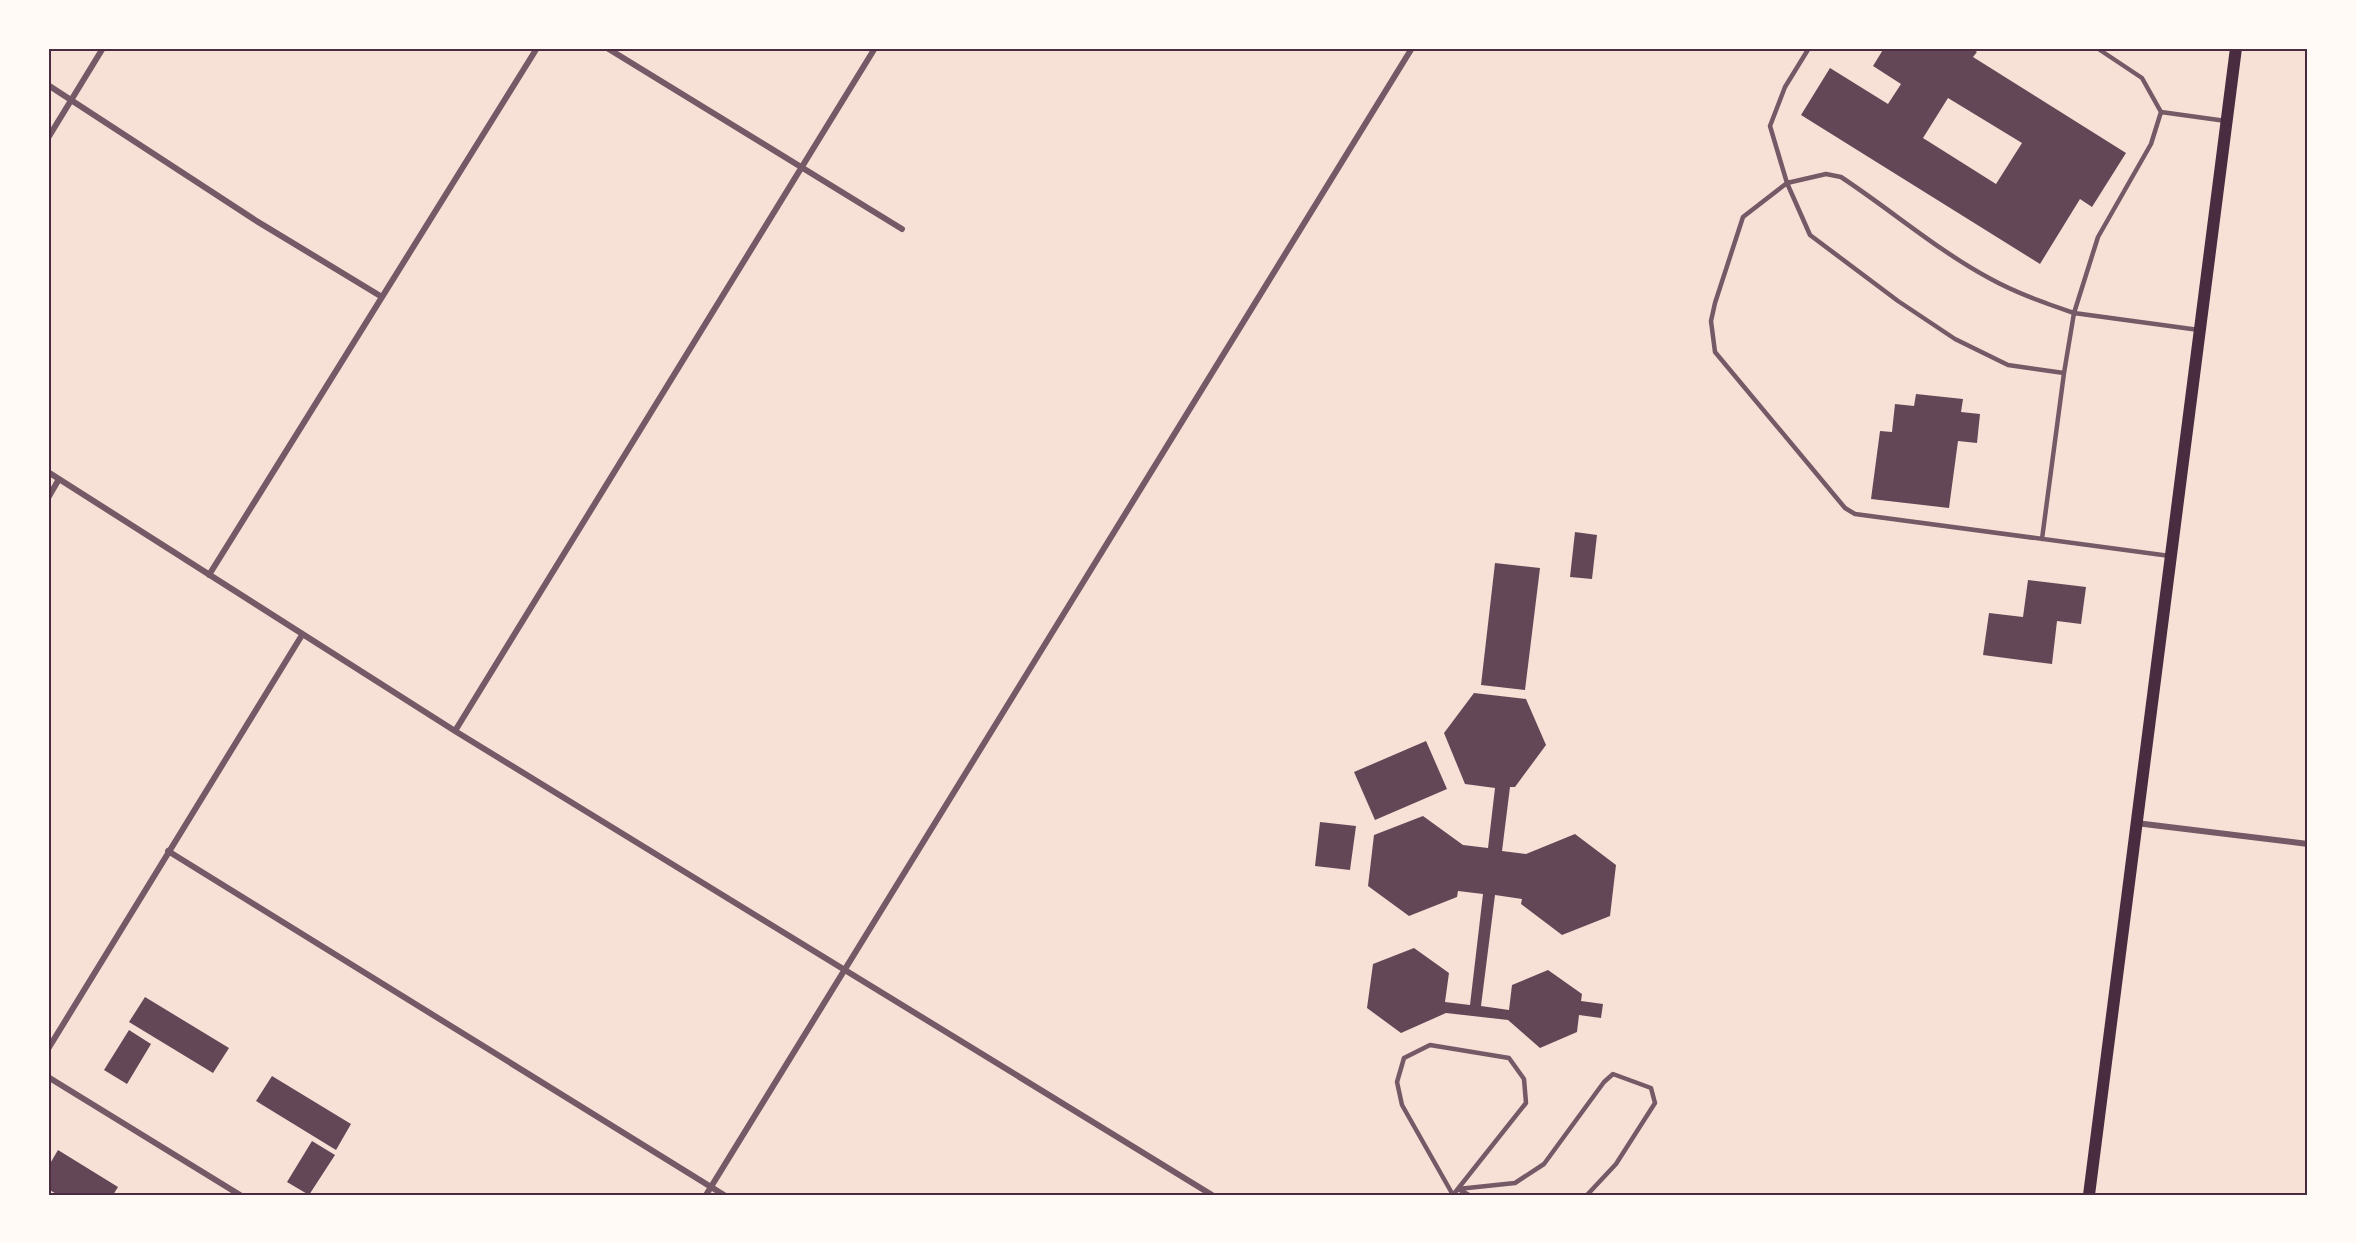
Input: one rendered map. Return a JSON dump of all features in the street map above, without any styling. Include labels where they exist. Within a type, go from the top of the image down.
[{"type":"main road","points":[[2089,1195],[2236,48]]},
{"type":"street","points":[[48,138],[103,48]]},
{"type":"street","points":[[209,575],[537,48]]},
{"type":"street","points":[[607,48],[902,229]]},
{"type":"street","points":[[455,731],[874,48]]},
{"type":"street","points":[[706,1195],[1412,48]]},
{"type":"street","points":[[48,85],[255,220],[382,297]]},
{"type":"street","points":[[48,472],[455,731],[1212,1195]]},
{"type":"street","points":[[48,498],[59,479]]},
{"type":"street","points":[[48,1048],[302,635]]},
{"type":"street","points":[[2136,823],[2308,844]]},
{"type":"street","points":[[168,850],[724,1195]]},
{"type":"street","points":[[48,1077],[240,1195]]},
{"type":"lane","points":[[1809,48],[1785,87],[1770,126],[1787,183],[1810,235],[1898,301],[1955,339],[2000,361],[2026,368],[2064,373]]},
{"type":"lane","points":[[2042,539],[2074,314],[2098,237],[2151,144],[2160,112],[2142,78],[2097,48]]},
{"type":"lane","points":[[2160,112],[2227,121]]},
{"type":"lane","points":[[2170,556],[1864,516],[1845,508],[1715,352],[1711,321],[1743,217],[1787,183],[1826,174],[1841,177],[1929,241],[1989,278],[2033,299],[2074,314],[2200,330]]},
{"type":"lane","points":[[1430,1045],[1509,1058],[1524,1079],[1526,1103],[1458,1189],[1453,1195],[1402,1105],[1397,1082],[1404,1058],[1430,1045]]},
{"type":"lane","points":[[1458,1189],[1515,1183],[1544,1164],[1612,1074],[1652,1088],[1655,1103],[1616,1164],[1587,1195]]},
{"type":"lane","points":[[1458,1189],[1469,1195]]},
{"type":"building","points":[[1884,48],[1971,48],[1977,52],[1973,57],[2126,153],[2092,207],[2080,199],[2040,264],[1801,115],[1830,68],[1888,104],[1901,84],[1873,66]],"holes":[[[1948,98],[2022,143],[1996,184],[1923,138]]]},
{"type":"building","points":[[1916,394],[1963,399],[1961,412],[1980,414],[1977,443],[1958,441],[1949,508],[1871,499],[1880,431],[1892,432],[1895,404],[1914,406]]},
{"type":"building","points":[[1575,532],[1597,535],[1592,579],[1570,577]]},
{"type":"building","points":[[1495,563],[1540,568],[1525,690],[1481,685]]},
{"type":"building","points":[[2028,580],[2086,587],[2081,624],[2057,621],[2052,664],[1983,655],[1989,613],[2023,617]]},
{"type":"building","points":[[1474,693],[1526,699],[1546,745],[1515,787],[1510,787],[1502,851],[1526,854],[1575,834],[1616,865],[1610,916],[1562,935],[1521,904],[1522,899],[1495,895],[1481,1006],[1509,1010],[1512,985],[1548,970],[1582,994],[1581,1001],[1603,1004],[1601,1018],[1579,1015],[1577,1032],[1540,1048],[1508,1020],[1446,1013],[1401,1033],[1367,1008],[1373,964],[1414,948],[1449,973],[1445,1002],[1470,1005],[1483,894],[1458,891],[1457,897],[1409,916],[1368,886],[1374,835],[1423,816],[1463,845],[1488,848],[1495,788],[1465,784],[1444,733]]},
{"type":"building","points":[[1426,741],[1447,789],[1375,820],[1354,772]]},
{"type":"building","points":[[1320,822],[1356,826],[1350,870],[1315,866]]},
{"type":"building","points":[[145,997],[229,1048],[213,1073],[129,1022]]},
{"type":"building","points":[[129,1030],[151,1044],[127,1084],[104,1070]]},
{"type":"building","points":[[272,1076],[351,1124],[336,1150],[256,1101]]},
{"type":"building","points":[[312,1141],[335,1155],[309,1195],[287,1182]]},
{"type":"building","points":[[58,1150],[118,1187],[113,1195],[58,1195],[48,1189],[48,1167]]}]
